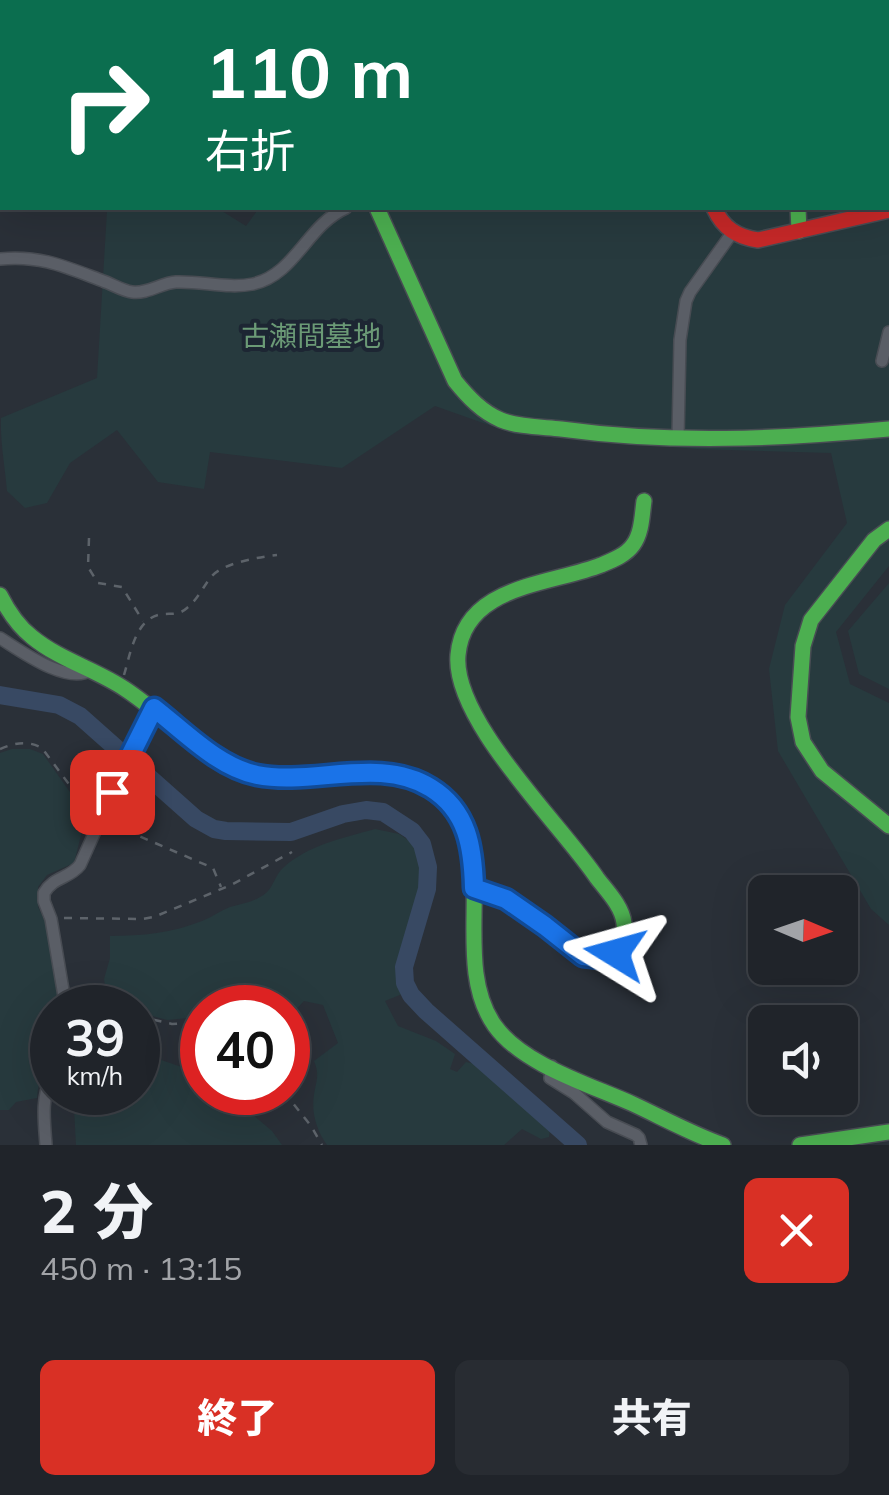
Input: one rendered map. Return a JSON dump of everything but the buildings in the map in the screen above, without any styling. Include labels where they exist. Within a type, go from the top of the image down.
[{"type":"street","points":[[0,259],[24,256],[58,264],[132,292],[171,282],[253,284],[276,274],[294,259],[314,231],[343,210]]},
{"type":"street","points":[[378,210],[462,392],[502,422],[612,436],[678,438],[809,436],[889,429]]},
{"type":"street","points":[[715,210],[732,233],[758,240],[889,210]]},
{"type":"street","points":[[798,210],[799,231]]},
{"type":"street","points":[[678,438],[680,340],[686,301],[732,233]]},
{"type":"street","points":[[882,361],[889,332]]},
{"type":"street","points":[[474,888],[506,899],[583,956],[610,956],[622,946],[624,924],[618,908],[494,747],[468,703],[457,664],[464,628],[498,596],[612,562],[628,552],[636,538],[644,501]]},
{"type":"street","points":[[889,529],[874,540],[811,620],[803,646],[798,717],[804,742],[822,771],[889,826]]},
{"type":"street","points":[[0,595],[32,637],[119,686],[210,751],[253,774],[402,775],[444,796],[464,825],[472,849],[475,985],[495,1027],[526,1053],[723,1145]]},
{"type":"street","points":[[0,638],[69,673],[84,674],[91,670]]},
{"type":"street","points":[[62,985],[44,893],[54,880],[76,870],[154,708]]},
{"type":"street","points":[[552,1066],[553,1081],[571,1090],[607,1122],[636,1134],[640,1145]]},
{"type":"street","points":[[45,1115],[46,1145]]},
{"type":"street","points":[[800,1145],[889,1132]]},
{"type":"path","points":[[89,538],[88,567],[98,583],[122,588],[144,624]]},
{"type":"path","points":[[119,686],[144,624],[157,615],[180,613],[222,568],[277,555]]},
{"type":"path","points":[[0,749],[29,743],[42,748],[77,795],[91,839]]},
{"type":"path","points":[[100,819],[213,868],[222,888]]},
{"type":"path","points":[[52,920],[154,917],[292,852]]},
{"type":"path","points":[[302,1115],[322,1145]]},
{"type":"green space","name":"古瀬間墓地","points":[[108,210],[220,210],[246,226],[258,210],[889,210],[889,566],[836,632],[850,684],[889,703],[889,925],[871,909],[858,887],[858,875],[851,875],[778,751],[769,669],[785,605],[847,523],[831,453],[696,449],[514,434],[435,406],[342,468],[210,452],[204,489],[158,482],[117,430],[70,463],[47,503],[25,508],[7,491],[1,418],[97,378]]},
{"type":"green space","points":[[889,583],[889,689],[859,674],[848,631]]},
{"type":"green space","points":[[30,749],[43,754],[77,802],[84,823],[74,863],[47,875],[38,887],[38,907],[47,925],[57,985],[30,985],[30,1099],[16,1102],[9,1110],[0,1110],[0,753]]},
{"type":"green space","points":[[375,829],[399,834],[414,844],[422,865],[421,894],[402,963],[402,994],[385,1001],[398,1026],[436,1041],[455,1054],[450,1069],[457,1072],[466,1062],[480,1065],[550,1128],[549,1137],[541,1139],[522,1129],[504,1145],[327,1145],[314,1115],[314,1061],[338,1043],[323,1005],[310,1002],[310,985],[180,985],[180,1019],[167,1020],[160,1018],[160,985],[105,985],[110,936],[179,928],[253,900],[266,893],[280,871],[293,860],[326,843]]},
{"type":"green space","points":[[160,1060],[180,1066],[180,1115],[253,1115],[282,1145],[76,1145],[74,1115],[160,1115]]},
{"type":"waterway","points":[[0,695],[59,705],[80,716],[196,819],[214,829],[291,832],[366,810],[383,812],[412,831],[422,844],[428,867],[427,889],[404,967],[411,995],[578,1145]]},
{"type":"traffic: fast","points":[[378,210],[455,381],[476,404],[501,420],[602,434],[684,438],[889,429]]},
{"type":"traffic: fast","points":[[798,210],[799,231]]},
{"type":"traffic: fast","points":[[474,889],[519,908],[585,956],[608,954],[622,946],[624,923],[617,905],[490,740],[461,681],[458,655],[464,632],[476,614],[492,601],[601,565],[627,552],[638,535],[644,501]]},
{"type":"traffic: fast","points":[[889,529],[874,540],[811,620],[803,646],[798,717],[803,742],[822,771],[889,826]]},
{"type":"traffic: fast","points":[[0,595],[18,623],[43,645],[125,689],[204,750],[239,769],[280,777],[395,776],[437,792],[458,812],[469,838],[474,868],[475,967],[481,998],[495,1026],[507,1040],[540,1063],[723,1145]]},
{"type":"traffic: fast","points":[[800,1145],[889,1132]]},
{"type":"traffic: jam","points":[[715,210],[731,230],[758,240],[889,210]]},
{"type":"route","points":[[112,792],[154,708],[224,761],[253,774],[402,775],[444,796],[456,810],[472,849],[474,888],[506,899],[583,956],[601,958],[615,953]]}]
